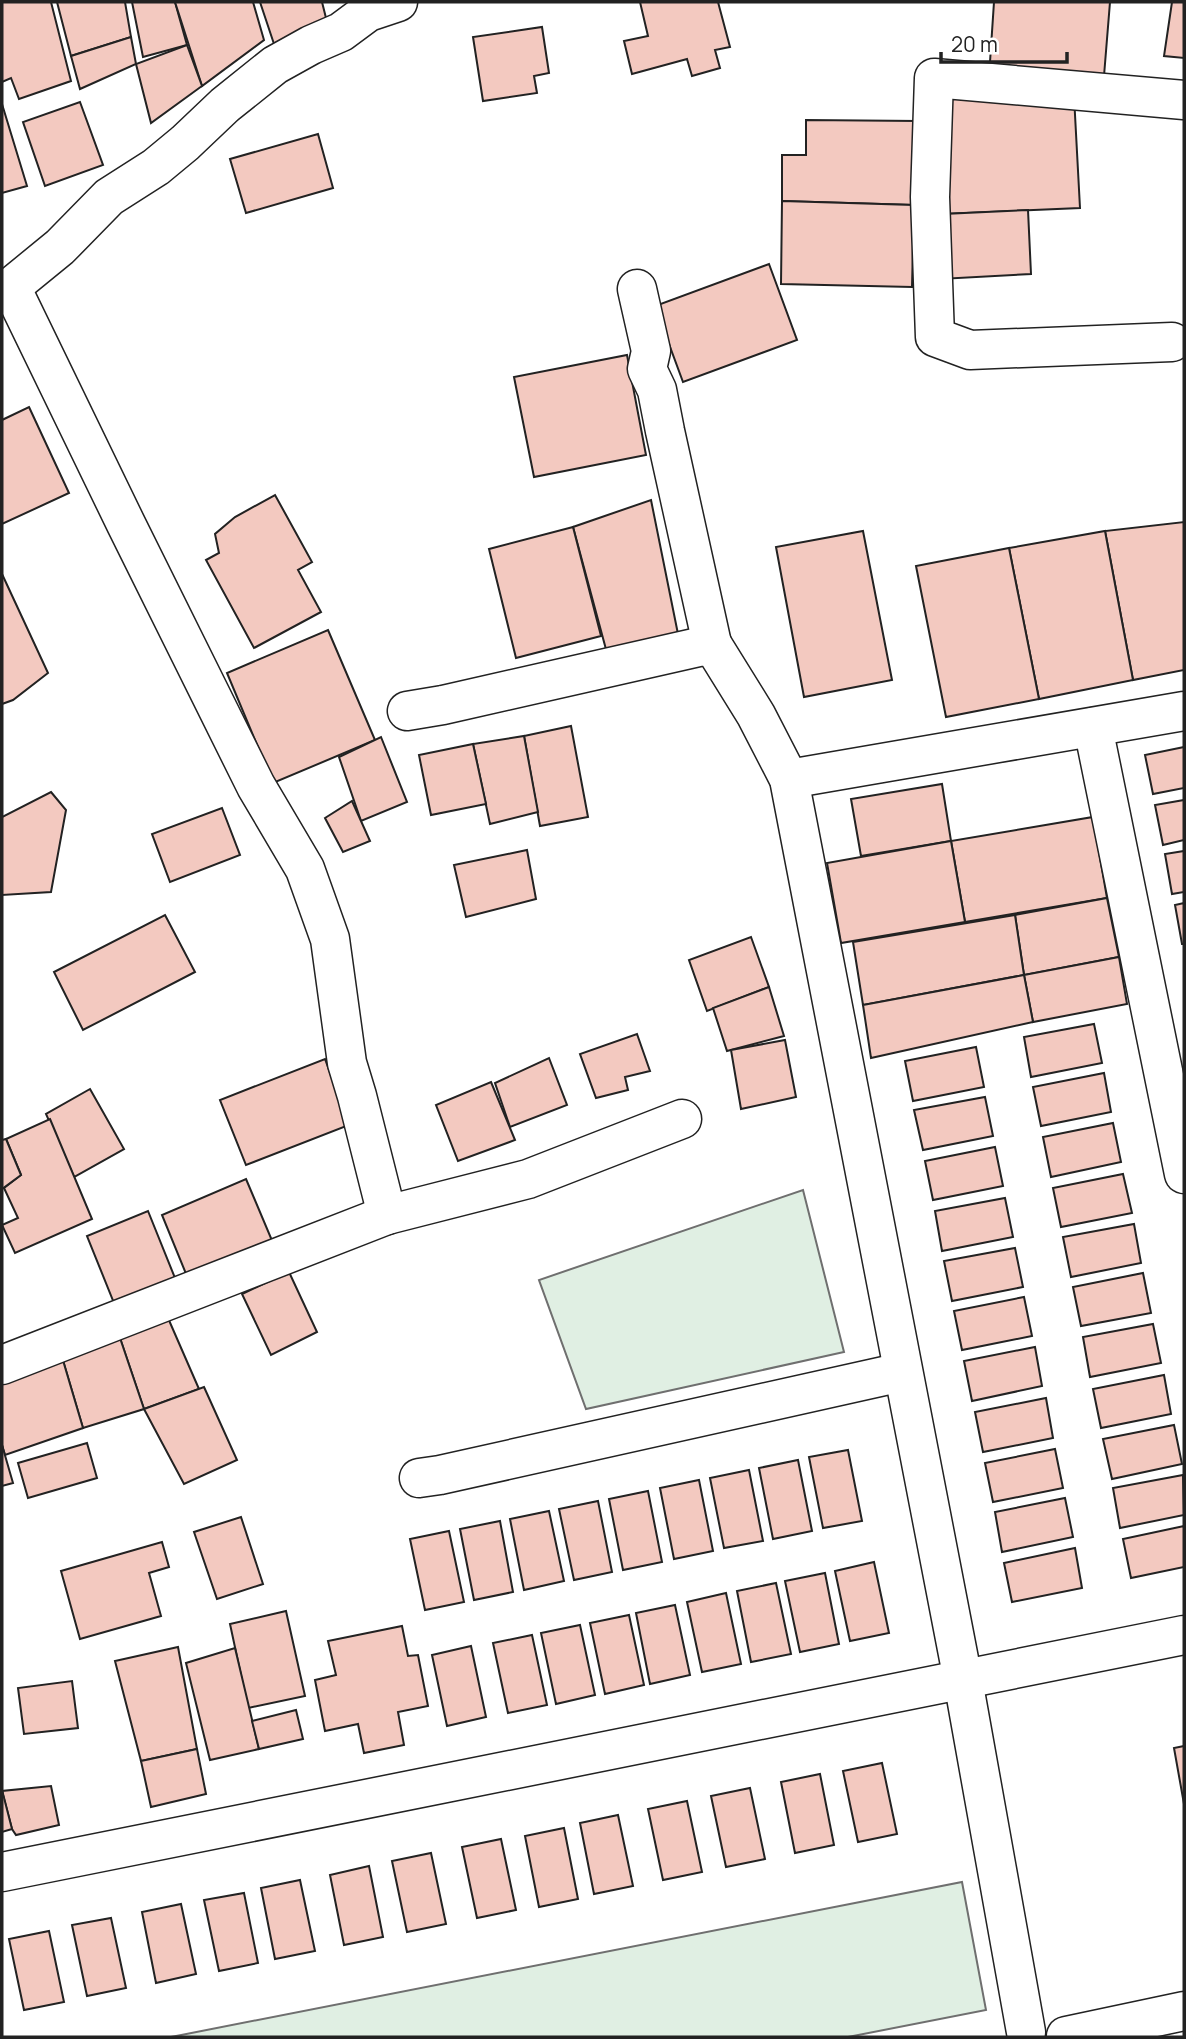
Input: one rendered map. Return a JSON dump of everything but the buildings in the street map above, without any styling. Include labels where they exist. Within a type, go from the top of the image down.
[{"type":"street","points":[[387,1215],[347,1063],[330,939],[305,869],[256,786],[6,289],[60,247],[109,197],[156,167],[186,143],[225,105],[275,65],[341,32],[368,12],[398,2]]},
{"type":"street","points":[[1172,342],[970,350],[935,337],[930,198],[934,78],[1184,100]]},
{"type":"street","points":[[637,289],[651,351],[647,369],[657,390],[712,644],[756,715],[789,779],[963,1680],[1021,2035],[1046,2031],[1067,2037],[1184,2011]]},
{"type":"street","points":[[407,711],[712,644]]},
{"type":"street","points":[[789,779],[1184,711]]},
{"type":"street","points":[[1093,727],[1184,1174]]},
{"type":"street","points":[[2,1365],[387,1215],[528,1179],[682,1119]]},
{"type":"street","points":[[419,1478],[902,1372]]},
{"type":"street","points":[[2,1872],[1184,1635]]},
{"type":"green space","points":[[803,1190],[844,1352],[586,1409],[539,1280]]},
{"type":"green space","points":[[962,1882],[986,2010],[848,2037],[171,2037]]}]
